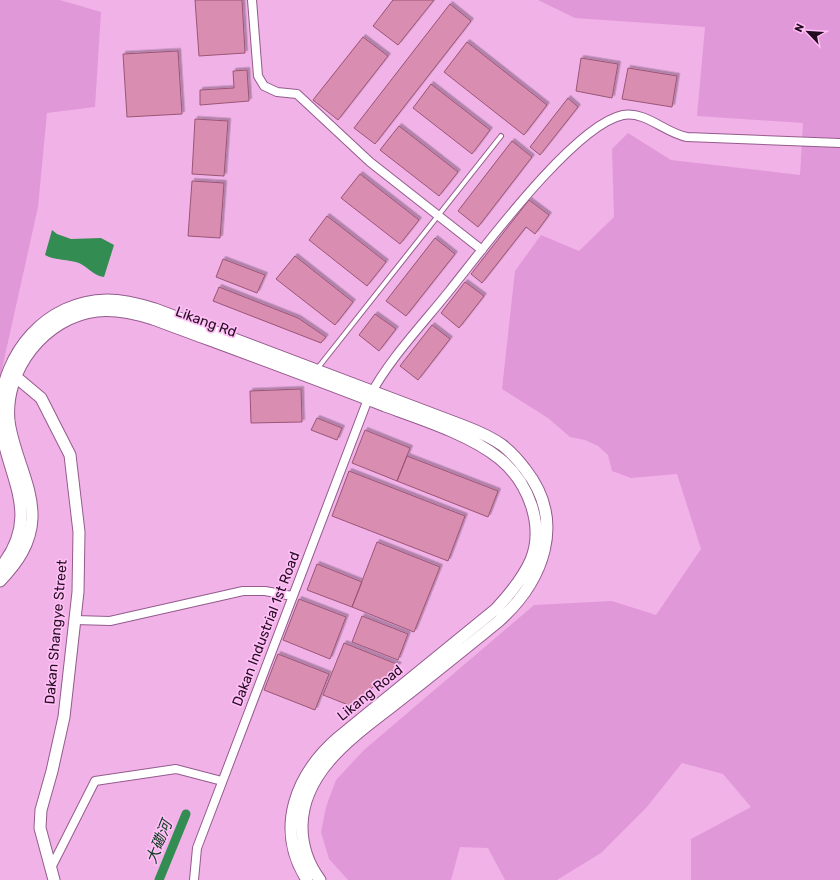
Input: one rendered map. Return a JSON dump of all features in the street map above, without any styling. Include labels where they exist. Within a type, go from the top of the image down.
[{"type":"street","points":[[252,0],[258,76],[264,86],[277,92],[297,94],[370,162],[482,250]]},
{"type":"street","name":"Dakan Industrial 1st Road","points":[[194,880],[197,848],[370,394],[389,366],[522,200],[575,145],[598,127],[618,116],[637,115],[672,132],[687,137],[840,143]]},
{"type":"street","name":"Likang Rd","points":[[0,410],[2,391],[7,372],[28,336],[48,320],[60,313],[99,300],[117,300],[144,306],[317,369],[370,394]]},
{"type":"street","name":"Likang Rd","points":[[0,581],[23,553],[28,539],[32,518],[30,498],[9,420],[10,398],[16,377],[24,361],[33,348],[53,328],[78,316],[95,312],[115,310],[134,313],[370,394]]},
{"type":"street","name":"Dakan Shangye Street","points":[[16,377],[41,398],[70,456],[79,532],[78,592],[64,717],[52,771],[41,810],[40,828],[52,866],[54,880]]},
{"type":"street","name":"Likang Road","points":[[307,880],[296,858],[292,842],[291,826],[296,797],[308,770],[325,750],[339,737],[496,609],[511,593],[525,571],[531,559],[535,542],[534,519],[528,496],[516,476],[500,459],[481,446],[370,394]]},
{"type":"street","name":"Likang Road","points":[[320,880],[306,855],[303,844],[302,820],[310,791],[321,771],[345,745],[506,614],[519,601],[533,581],[546,546],[547,525],[539,492],[528,473],[504,446],[488,436],[464,426],[370,394]]},
{"type":"street","points":[[0,414],[2,438],[19,493],[22,515],[22,524],[16,542],[0,568]]},
{"type":"street","points":[[75,620],[110,621],[243,592],[265,591],[292,596]]},
{"type":"street","points":[[52,866],[95,781],[176,769],[222,781]]},
{"type":"lane","points":[[317,369],[501,136]]},
{"type":"shaded area","points":[[0,0],[60,0],[101,12],[95,107],[47,113],[38,207],[0,378]]},
{"type":"shaded area","points":[[538,0],[840,0],[840,880],[691,880],[691,839],[751,807],[723,774],[682,763],[646,808],[601,853],[557,880],[505,880],[488,848],[460,847],[451,880],[348,880],[329,859],[321,832],[326,807],[336,780],[364,750],[534,605],[612,601],[656,615],[701,549],[677,474],[631,478],[612,471],[608,455],[598,446],[585,440],[570,437],[548,418],[502,389],[515,271],[541,235],[579,251],[614,217],[612,149],[628,133],[671,160],[800,175],[803,123],[697,116],[705,27],[575,18]]},
{"type":"shaded area","points":[[52,230],[57,234],[71,239],[101,238],[114,245],[104,277],[97,275],[79,263],[45,255]]},
{"type":"building","points":[[195,0],[242,0],[245,53],[199,56]]},
{"type":"building","points":[[393,0],[434,0],[398,45],[373,26]]},
{"type":"building","points":[[450,4],[471,21],[375,144],[354,128]]},
{"type":"building","points":[[363,37],[388,56],[338,120],[313,100]]},
{"type":"building","points":[[467,42],[547,105],[524,135],[444,72]]},
{"type":"building","points":[[178,51],[182,114],[127,117],[123,54]]},
{"type":"building","points":[[581,58],[618,64],[612,98],[576,91]]},
{"type":"building","points":[[628,68],[677,76],[672,107],[622,99]]},
{"type":"building","points":[[247,70],[249,101],[200,105],[200,90],[234,88],[233,71]]},
{"type":"building","points":[[431,84],[490,130],[472,154],[413,108]]},
{"type":"building","points":[[568,98],[578,107],[540,155],[530,147]]},
{"type":"building","points":[[195,119],[228,121],[224,176],[192,174]]},
{"type":"building","points":[[399,126],[458,172],[439,196],[380,150]]},
{"type":"building","points":[[512,141],[532,157],[478,227],[458,211]]},
{"type":"building","points":[[360,174],[419,220],[400,244],[341,198]]},
{"type":"building","points":[[192,181],[224,183],[220,238],[188,236]]},
{"type":"building","points":[[529,200],[549,215],[535,234],[526,227],[482,283],[471,274]]},
{"type":"building","points":[[327,216],[386,262],[367,286],[309,240]]},
{"type":"building","points":[[435,238],[455,254],[406,316],[386,301]]},
{"type":"building","points":[[295,256],[353,302],[335,325],[276,279]]},
{"type":"building","points":[[223,259],[265,275],[257,293],[216,277]]},
{"type":"building","points":[[465,282],[484,296],[459,328],[441,313]]},
{"type":"building","points":[[219,287],[298,318],[326,337],[321,343],[213,301]]},
{"type":"building","points":[[375,314],[396,329],[379,351],[359,335]]},
{"type":"building","points":[[432,325],[450,339],[418,380],[400,366]]},
{"type":"building","points":[[301,389],[302,422],[251,423],[250,391]]},
{"type":"building","points":[[317,418],[342,428],[337,440],[311,430]]},
{"type":"building","points":[[365,430],[410,448],[397,481],[352,463]]},
{"type":"building","points":[[407,456],[498,491],[488,517],[397,481]]},
{"type":"building","points":[[349,471],[465,516],[448,561],[332,516]]},
{"type":"building","points":[[377,542],[440,567],[414,632],[352,607]]},
{"type":"building","points":[[317,564],[362,582],[352,607],[307,590]]},
{"type":"building","points":[[299,599],[346,617],[330,659],[283,640]]},
{"type":"building","points":[[362,616],[408,634],[398,660],[352,642]]},
{"type":"building","points":[[344,643],[399,665],[351,706],[323,695]]},
{"type":"building","points":[[278,654],[329,674],[315,710],[264,690]]},
{"type":"waterway","name":"大磡河","points":[[159,880],[186,814]]}]
